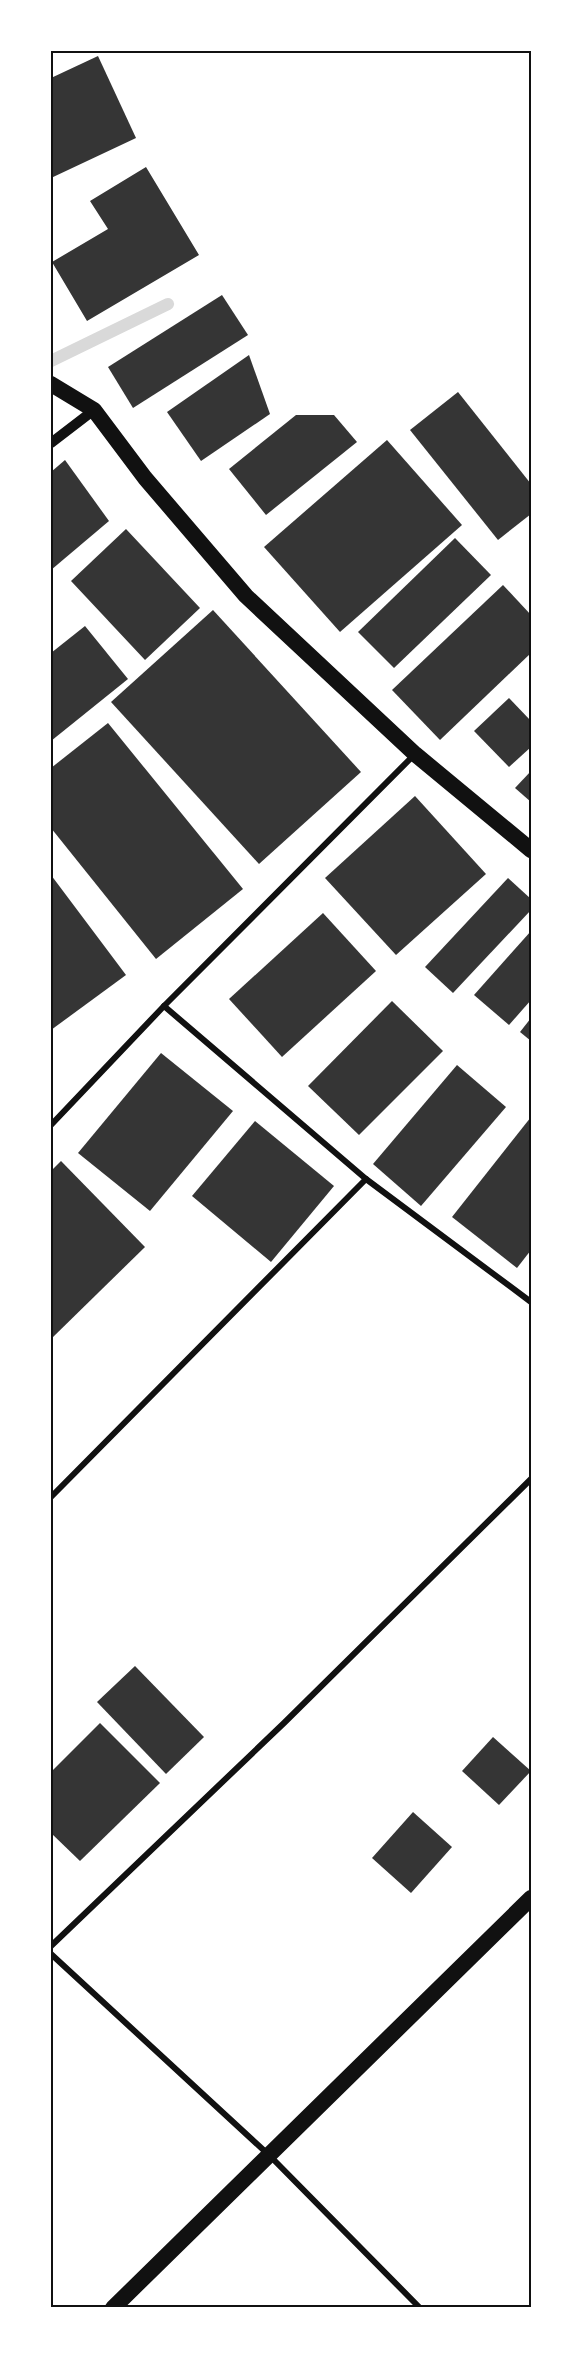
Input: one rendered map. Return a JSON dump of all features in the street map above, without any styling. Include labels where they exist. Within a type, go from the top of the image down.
[{"type":"highway","points":[[51,384],[94,410],[145,478],[246,596],[415,754],[531,850]]},
{"type":"highway","points":[[113,2308],[531,1898]]},
{"type":"street","points":[[51,443],[94,410]]},
{"type":"street","points":[[51,1125],[164,1006],[415,754]]},
{"type":"street","points":[[164,1006],[366,1179],[531,1302]]},
{"type":"street","points":[[51,1497],[366,1179]]},
{"type":"street","points":[[51,1947],[284,1723],[531,1479]]},
{"type":"street","points":[[51,1954],[270,2156],[420,2308]]},
{"type":"building","points":[[98,56],[136,138],[51,178],[51,78]]},
{"type":"building","points":[[146,167],[199,255],[87,321],[52,262],[108,229],[90,201]]},
{"type":"building","points":[[222,295],[248,335],[133,408],[108,367]]},
{"type":"building","points":[[249,355],[270,414],[201,461],[167,412]]},
{"type":"building","points":[[458,392],[531,484],[531,514],[498,540],[410,430]]},
{"type":"building","points":[[296,415],[334,415],[357,442],[266,515],[229,469]]},
{"type":"building","points":[[387,440],[462,525],[340,632],[264,547]]},
{"type":"building","points":[[65,460],[109,521],[51,570],[51,472]]},
{"type":"building","points":[[126,529],[200,608],[145,660],[71,581]]},
{"type":"building","points":[[455,538],[491,575],[394,668],[358,632]]},
{"type":"building","points":[[503,585],[531,615],[531,653],[440,740],[392,690]]},
{"type":"building","points":[[213,610],[361,772],[259,864],[111,702]]},
{"type":"building","points":[[85,626],[128,679],[51,741],[51,653]]},
{"type":"building","points":[[509,698],[531,721],[531,747],[509,767],[474,731]]},
{"type":"building","points":[[108,723],[243,889],[156,959],[51,828],[51,768]]},
{"type":"building","points":[[531,771],[531,802],[515,788]]},
{"type":"building","points":[[415,796],[486,874],[396,955],[325,878]]},
{"type":"building","points":[[51,875],[126,975],[51,1030]]},
{"type":"building","points":[[508,878],[531,899],[531,910],[453,993],[425,967]]},
{"type":"building","points":[[323,913],[376,971],[282,1057],[229,999]]},
{"type":"building","points":[[531,931],[531,1000],[509,1025],[474,995]]},
{"type":"building","points":[[392,1001],[443,1051],[359,1135],[308,1086]]},
{"type":"building","points":[[531,1018],[531,1041],[520,1032]]},
{"type":"building","points":[[161,1053],[233,1111],[150,1211],[78,1153]]},
{"type":"building","points":[[457,1065],[506,1107],[421,1206],[373,1164]]},
{"type":"building","points":[[531,1117],[531,1250],[517,1268],[452,1217]]},
{"type":"building","points":[[255,1121],[334,1186],[271,1262],[192,1196]]},
{"type":"building","points":[[61,1161],[145,1247],[51,1339],[51,1171]]},
{"type":"building","points":[[135,1666],[204,1737],[166,1774],[97,1702]]},
{"type":"building","points":[[100,1723],[160,1783],[80,1861],[51,1833],[51,1772]]},
{"type":"building","points":[[493,1737],[531,1771],[499,1805],[462,1771]]},
{"type":"building","points":[[413,1812],[452,1847],[411,1893],[372,1858]]},
{"type":"waterway","points":[[51,361],[168,304]]}]
